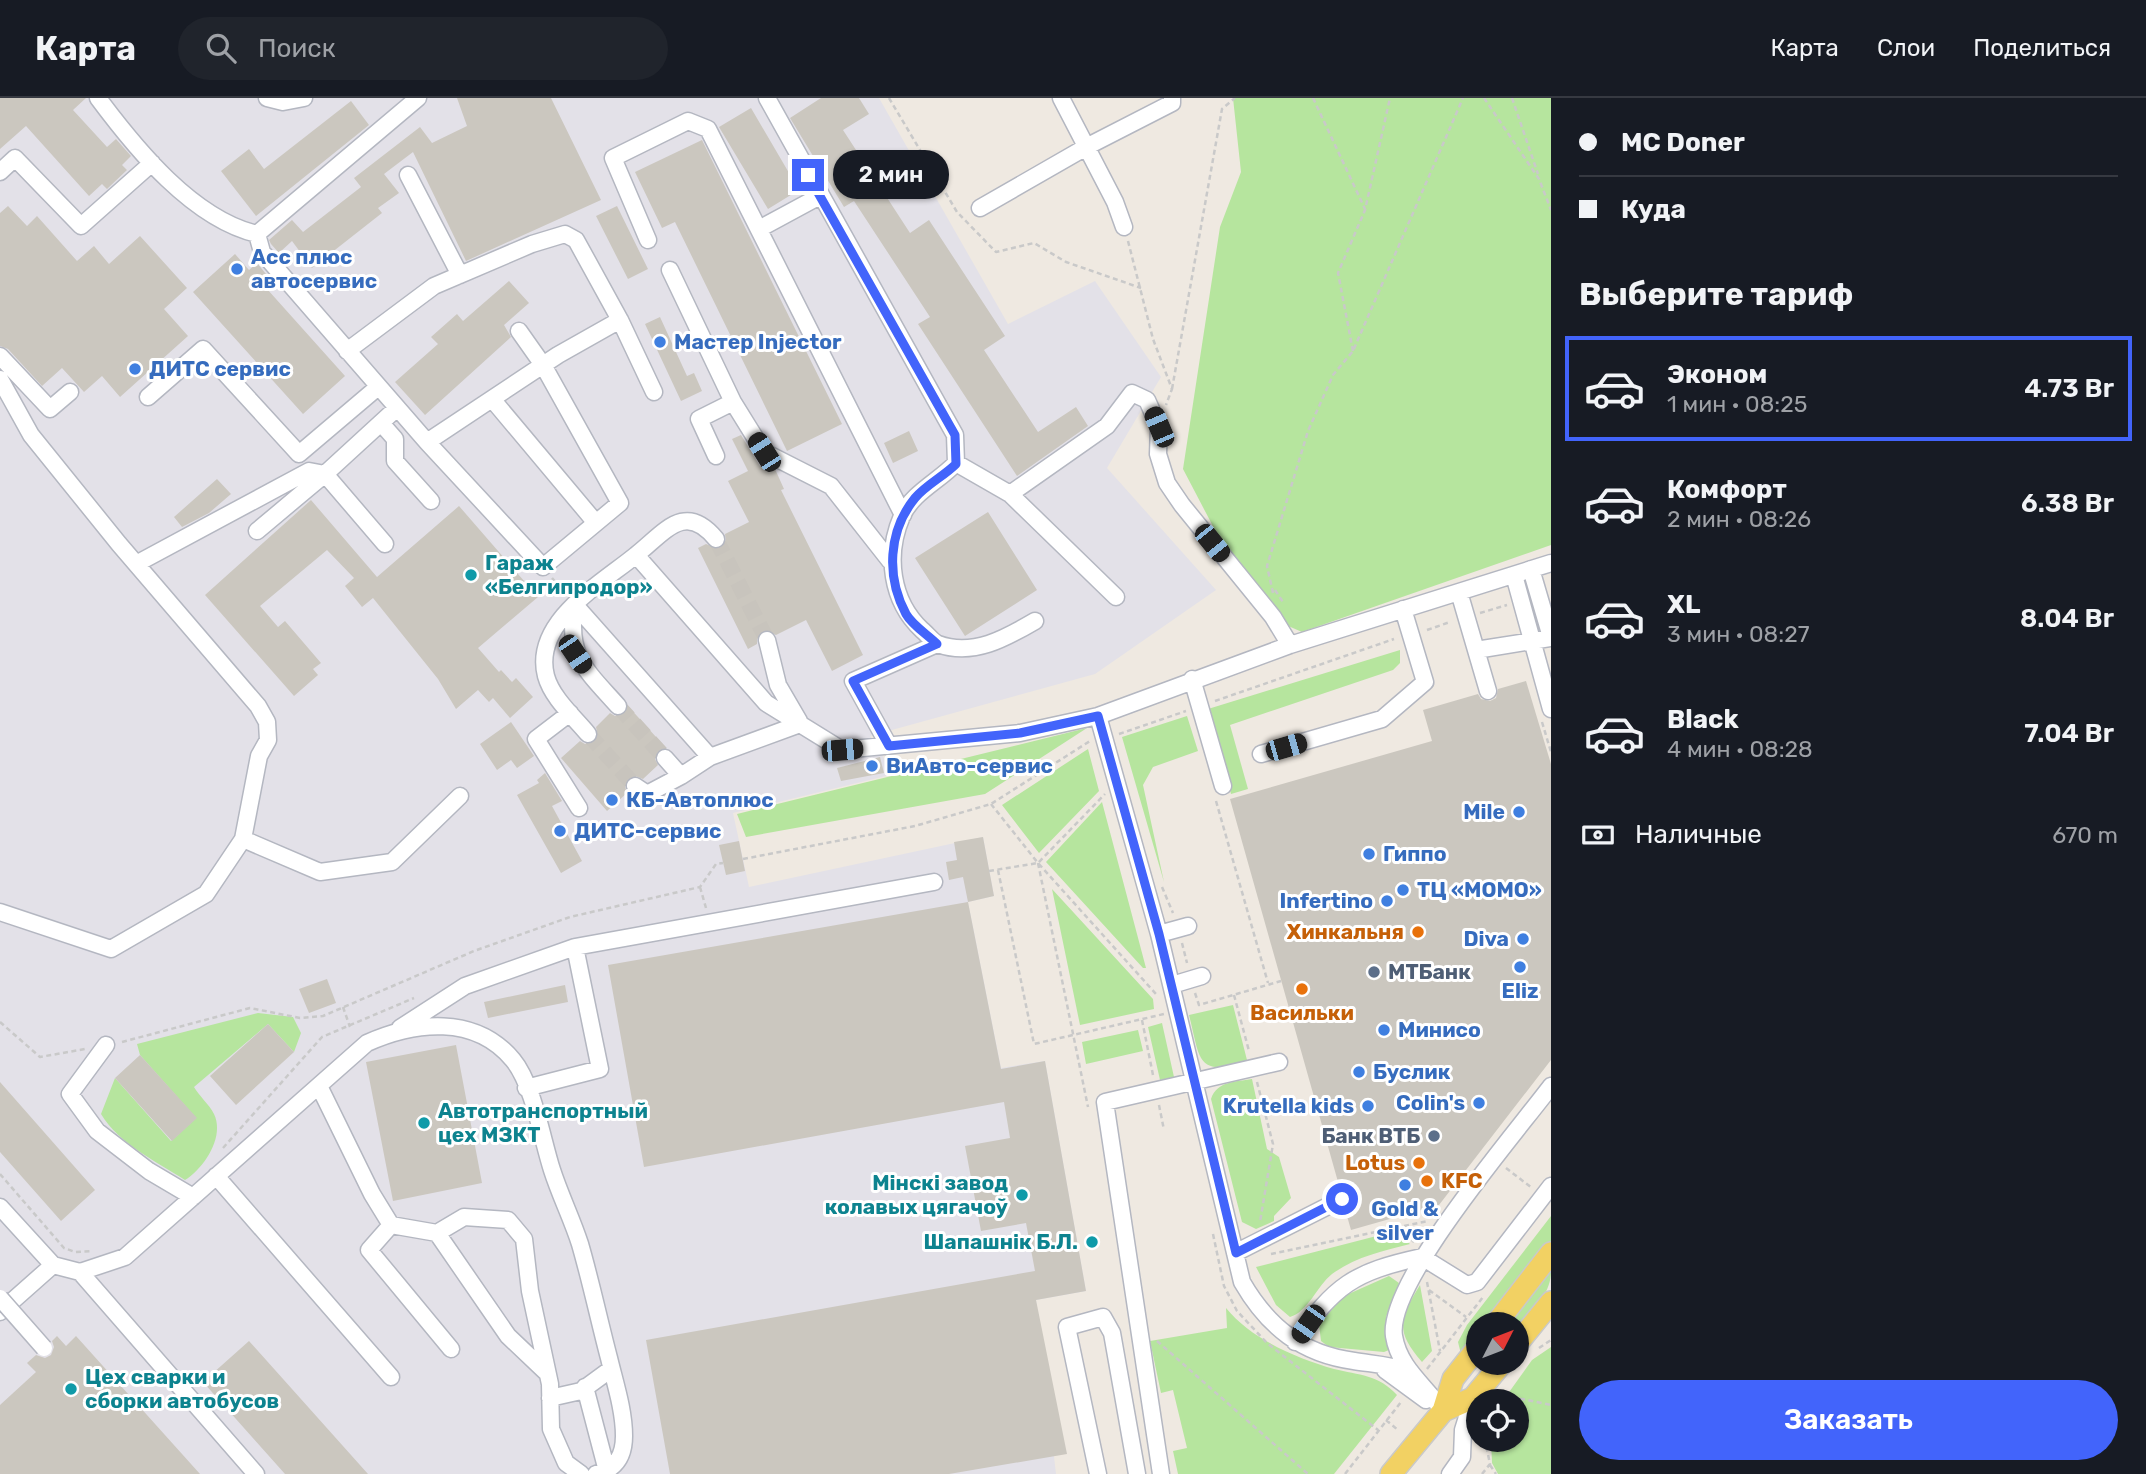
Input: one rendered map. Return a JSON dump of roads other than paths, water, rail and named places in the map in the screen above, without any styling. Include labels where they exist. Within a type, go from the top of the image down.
[{"type":"main road","points":[[1505,1312],[1551,1253]]},
{"type":"main road","points":[[1530,1328],[1551,1302]]},
{"type":"main road","points":[[1391,1474],[1443,1411],[1453,1379],[1466,1362]]},
{"type":"main road","points":[[1443,1411],[1466,1401]]},
{"type":"street","points":[[98,98],[171,184],[234,228],[257,234]]},
{"type":"street","points":[[268,98],[283,102],[304,98]]},
{"type":"street","points":[[767,98],[955,435],[956,464],[941,479],[917,495],[902,515],[890,561]]},
{"type":"street","points":[[1061,98],[1088,146],[1124,227]]},
{"type":"street","points":[[980,208],[1088,146],[1172,103],[1172,98]]},
{"type":"street","points":[[257,234],[412,100]]},
{"type":"street","points":[[648,240],[613,158],[688,121],[708,129],[902,515]]},
{"type":"street","points":[[0,172],[15,158],[81,226],[152,163]]},
{"type":"street","points":[[408,175],[460,275]]},
{"type":"street","points":[[759,229],[820,196]]},
{"type":"street","points":[[257,234],[262,251],[378,387],[543,566],[620,503],[543,365],[519,331]]},
{"type":"street","points":[[347,351],[434,286],[565,234],[576,240],[620,320],[654,392]]},
{"type":"street","points":[[670,270],[733,402],[764,452],[831,486],[890,561],[907,616],[937,644]]},
{"type":"street","points":[[427,442],[543,365],[620,320]]},
{"type":"street","points":[[148,397],[203,349],[299,454],[378,387]]},
{"type":"street","points":[[0,356],[50,409],[70,392]]},
{"type":"street","points":[[0,379],[31,435],[136,564],[258,706],[267,722],[268,740],[259,756],[243,839],[206,894],[111,949],[0,912]]},
{"type":"street","points":[[1010,494],[1107,426],[1132,393],[1147,400],[1159,427],[1158,454],[1167,483],[1273,617],[1290,645]]},
{"type":"street","points":[[492,399],[596,523]]},
{"type":"street","points":[[716,456],[699,419],[733,402]]},
{"type":"street","points":[[257,531],[397,408]]},
{"type":"street","points":[[381,423],[395,439],[395,461],[431,501]]},
{"type":"street","points":[[956,464],[1010,494],[1116,597]]},
{"type":"street","points":[[136,564],[309,471],[325,474],[386,544]]},
{"type":"street","points":[[588,734],[554,693],[546,676],[545,660],[556,626],[575,605],[677,523],[690,519],[712,541]]},
{"type":"street","points":[[636,555],[766,703],[842,750],[1020,733],[1098,716],[1192,679],[1290,645],[1551,563]]},
{"type":"street","points":[[1476,650],[1551,638],[1531,569]]},
{"type":"street","points":[[1514,575],[1551,709]]},
{"type":"street","points":[[1459,592],[1488,691]]},
{"type":"street","points":[[575,605],[572,623],[575,654],[618,706]]},
{"type":"street","points":[[575,605],[710,757]]},
{"type":"street","points":[[1261,754],[1382,719],[1425,682],[1403,609]]},
{"type":"street","points":[[882,746],[853,681],[937,644],[968,648],[998,643],[1035,621]]},
{"type":"street","points":[[762,642],[778,685],[800,724]]},
{"type":"street","points":[[1192,679],[1219,792]]},
{"type":"street","points":[[570,713],[536,739],[579,808]]},
{"type":"street","points":[[1098,716],[1197,1082],[1242,1282],[1266,1318],[1295,1342],[1328,1357],[1417,1372]]},
{"type":"street","points":[[635,786],[647,794],[710,757],[800,724]]},
{"type":"street","points":[[665,758],[681,776]]},
{"type":"street","points":[[243,839],[320,872],[392,862],[460,796]]},
{"type":"street","points":[[0,1206],[53,1265],[80,1272],[125,1257],[367,1043],[398,1029],[465,986],[575,947],[934,882]]},
{"type":"street","points":[[1159,934],[1188,926]]},
{"type":"street","points":[[526,1088],[600,1069],[575,947]]},
{"type":"street","points":[[1172,985],[1202,976]]},
{"type":"street","points":[[398,1029],[463,1027],[489,1040],[513,1060],[526,1088],[561,1198],[579,1242],[611,1369],[624,1436],[620,1460],[602,1473],[585,1387]]},
{"type":"street","points":[[106,1045],[70,1094],[97,1131],[149,1171],[193,1197]]},
{"type":"street","points":[[1160,1474],[1105,1102],[1279,1062]]},
{"type":"street","points":[[319,1086],[372,1194],[391,1225],[437,1233],[464,1217],[508,1220],[524,1239],[530,1290],[547,1373],[551,1429],[566,1463],[580,1474]]},
{"type":"street","points":[[1443,1411],[1417,1372],[1398,1352],[1394,1319],[1420,1252],[1551,1086]]},
{"type":"street","points":[[216,1176],[391,1377]]},
{"type":"street","points":[[1420,1252],[1467,1285],[1476,1282],[1547,1191]]},
{"type":"street","points":[[1236,1253],[1342,1199]]},
{"type":"street","points":[[391,1225],[369,1250],[451,1349]]},
{"type":"street","points":[[437,1233],[508,1336],[547,1373]]},
{"type":"street","points":[[1295,1342],[1320,1306],[1349,1280],[1420,1252]]},
{"type":"street","points":[[0,1312],[53,1265]]},
{"type":"street","points":[[80,1272],[256,1474]]},
{"type":"street","points":[[0,1298],[44,1348]]},
{"type":"street","points":[[1098,1474],[1067,1327],[1102,1317],[1112,1333],[1137,1474]]},
{"type":"street","points":[[1112,1333],[1139,1325]]},
{"type":"street","points":[[1373,1363],[1443,1411]]},
{"type":"street","points":[[550,1398],[585,1387],[611,1369]]},
{"type":"street","points":[[1454,1473],[1462,1457],[1466,1420]]},
{"type":"tunnel","points":[[716,539],[767,640]]},
{"type":"tunnel","points":[[618,706],[665,758]]},
{"type":"tunnel","points":[[588,734],[635,786]]},
{"type":"place","name":"Асс плюс автосервис","points":[[237,269]]},
{"type":"place","name":"Мастер Injector","points":[[660,342]]},
{"type":"place","name":"ДИТС сервис","points":[[135,369]]},
{"type":"place","name":"Гараж «Белгипродор»","points":[[471,575]]},
{"type":"place","name":"ВиАвто-сервис","points":[[872,766]]},
{"type":"place","name":"КБ-Автоплюс","points":[[612,800]]},
{"type":"place","name":"Mile","points":[[1519,812]]},
{"type":"place","name":"ДИТС-сервис","points":[[560,831]]},
{"type":"place","name":"Гиппо","points":[[1369,854]]},
{"type":"place","name":"ТЦ «МОМО»","points":[[1403,890]]},
{"type":"place","name":"Infertino","points":[[1387,901]]},
{"type":"place","name":"Хинкальня","points":[[1418,932]]},
{"type":"place","name":"Diva","points":[[1523,939]]},
{"type":"place","name":"Eliz","points":[[1520,967]]},
{"type":"place","name":"МТБанк","points":[[1374,972]]},
{"type":"place","name":"Васильки","points":[[1302,989]]},
{"type":"place","name":"Минисо","points":[[1384,1030]]},
{"type":"place","name":"Буслик","points":[[1359,1072]]},
{"type":"place","name":"Colin's","points":[[1479,1103]]},
{"type":"place","name":"Krutella kids","points":[[1368,1106]]},
{"type":"place","name":"Автотранспортный цех МЗКТ","points":[[424,1123]]},
{"type":"place","name":"Банк ВТБ","points":[[1434,1136]]},
{"type":"place","name":"Lotus","points":[[1419,1163]]},
{"type":"place","name":"KFC","points":[[1427,1181]]},
{"type":"place","name":"Gold & silver","points":[[1405,1185]]},
{"type":"place","name":"Мінскі завод колавых цягачоў","points":[[1022,1195]]},
{"type":"place","name":"Шапашнік Б.Л.","points":[[1092,1242]]},
{"type":"place","name":"Цех сварки и сборки автобусов","points":[[71,1389]]}]
